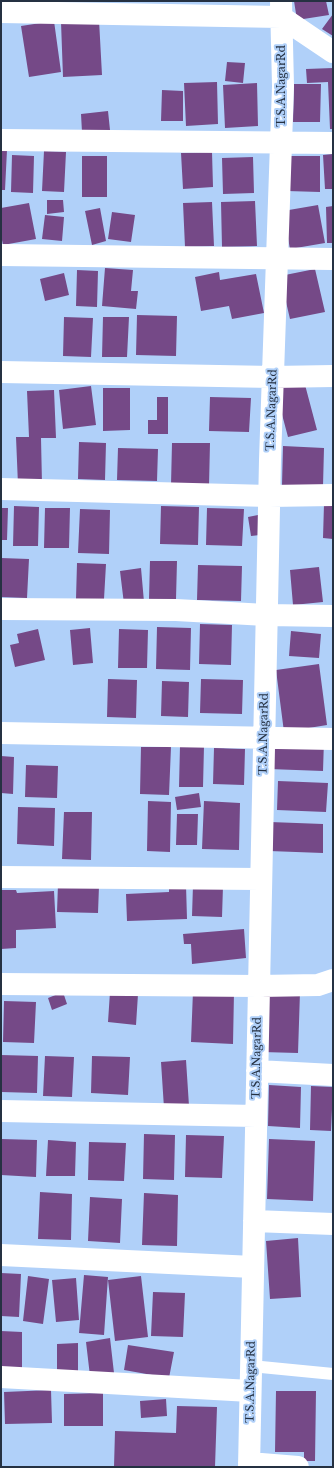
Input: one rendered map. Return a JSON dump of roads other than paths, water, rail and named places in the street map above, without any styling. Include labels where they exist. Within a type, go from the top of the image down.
[{"type":"street","points":[[1,12],[281,9],[333,52]]},
{"type":"street","name":"T.S.A.NagarRd","points":[[249,1465],[266,615],[283,86],[281,9]]},
{"type":"street","points":[[1,140],[333,143]]},
{"type":"street","points":[[1,256],[333,259]]},
{"type":"street","points":[[1,372],[273,378],[333,376]]},
{"type":"street","points":[[1,489],[269,496],[333,495]]},
{"type":"street","points":[[1,609],[176,610],[266,615],[333,616]]},
{"type":"street","points":[[1,733],[333,739]]},
{"type":"street","points":[[1,877],[261,879]]},
{"type":"street","points":[[1,984],[259,986],[318,985],[333,980]]},
{"type":"street","points":[[257,1071],[333,1076]]},
{"type":"street","points":[[1,1111],[256,1116]]},
{"type":"street","points":[[254,1221],[333,1224]]},
{"type":"street","points":[[1,1256],[253,1267]]},
{"type":"street","points":[[1,1377],[250,1391]]},
{"type":"street","points":[[249,1465],[298,1467]]},
{"type":"lane","points":[[251,1366],[333,1374]]}]
